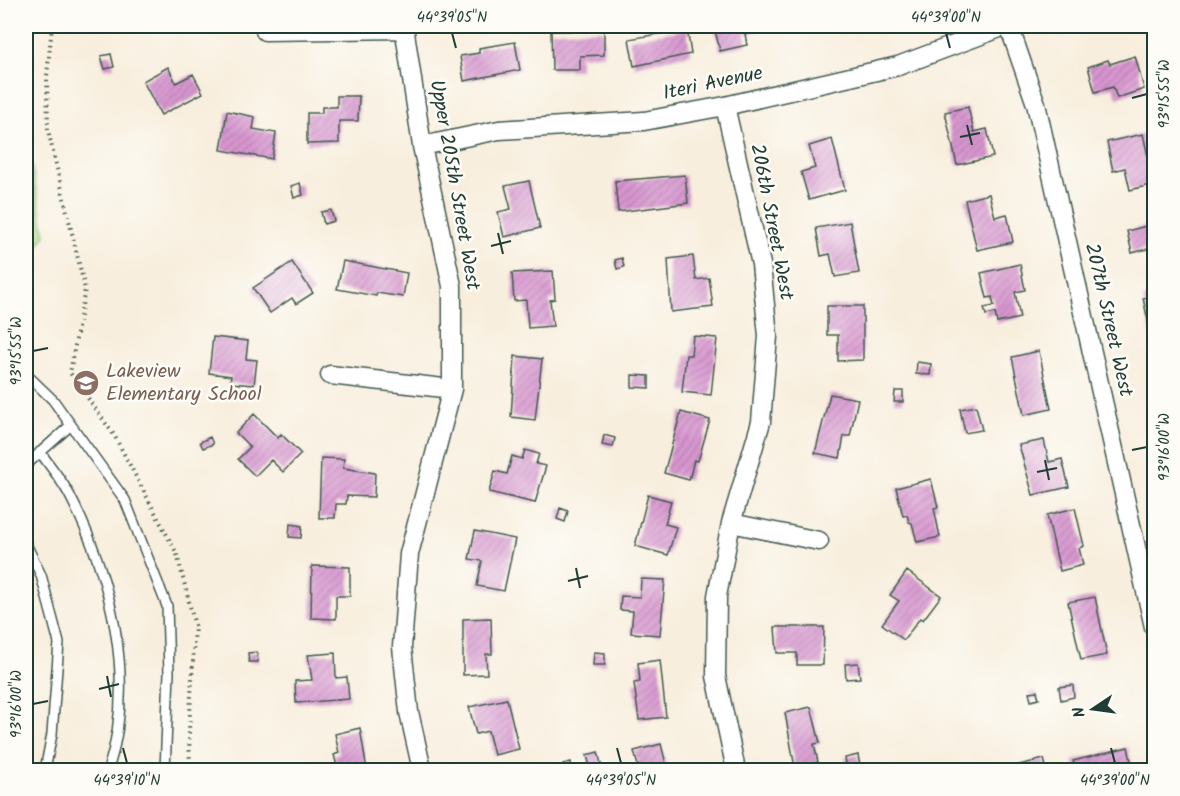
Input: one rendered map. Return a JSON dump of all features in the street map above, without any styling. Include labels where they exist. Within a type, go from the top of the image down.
[{"type":"street","name":"Iteri Avenue","points":[[422,146],[499,130],[644,121],[725,106],[898,66],[1007,26]]},
{"type":"street","name":"207th Street West","points":[[1007,26],[1036,104],[1155,627]]},
{"type":"street","points":[[266,31],[404,27]]},
{"type":"street","name":"Upper 205th Street West","points":[[404,27],[422,146],[452,286],[452,388],[409,554],[402,647],[409,712],[422,771]]},
{"type":"street","name":"206th Street West","points":[[725,106],[761,264],[768,336],[761,422],[731,523],[717,597],[716,676],[736,771]]},
{"type":"street","points":[[330,375],[452,388]]},
{"type":"street","points":[[731,523],[819,541]]},
{"type":"lane","points":[[26,374],[53,400],[125,500],[167,606],[169,673],[165,771]]},
{"type":"lane","points":[[26,465],[71,425]]},
{"type":"lane","points":[[40,452],[69,493],[104,578],[121,669],[115,750],[108,771]]},
{"type":"lane","points":[[26,543],[41,575],[59,643],[52,734],[45,771]]},
{"type":"path","points":[[52,26],[47,76],[48,130],[85,289],[70,373],[114,435],[177,554],[195,626],[189,730],[190,771]]},
{"type":"green space","points":[[26,138],[45,235],[32,255],[26,257]]},
{"type":"building","points":[[714,26],[767,26],[768,29],[745,34],[747,45],[720,51]]},
{"type":"building","points":[[792,26],[822,26],[822,27],[794,32]]},
{"type":"building","points":[[687,29],[691,54],[634,66],[629,39]]},
{"type":"building","points":[[604,30],[604,55],[580,56],[580,70],[552,70],[551,31]]},
{"type":"building","points":[[515,42],[520,70],[464,81],[460,56],[479,53],[479,48]]},
{"type":"building","points":[[111,54],[114,67],[105,69],[101,56]]},
{"type":"building","points":[[1135,56],[1144,89],[1117,98],[1113,87],[1095,92],[1088,67],[1108,60],[1110,64]]},
{"type":"building","points":[[168,67],[176,83],[193,74],[203,93],[161,115],[143,81]]},
{"type":"building","points":[[337,96],[359,96],[358,121],[339,121],[339,143],[307,144],[307,113],[322,113],[322,107],[337,107]]},
{"type":"building","points":[[968,107],[974,132],[987,129],[993,157],[957,165],[945,112]]},
{"type":"building","points":[[227,111],[255,117],[253,129],[276,133],[272,159],[221,150]]},
{"type":"building","points":[[1143,134],[1154,184],[1130,190],[1125,168],[1113,171],[1107,142]]},
{"type":"building","points":[[832,139],[845,190],[809,200],[801,172],[815,168],[809,146]]},
{"type":"building","points":[[685,175],[688,203],[618,212],[615,181]]},
{"type":"building","points":[[529,181],[540,228],[504,237],[498,212],[511,209],[505,186]]},
{"type":"building","points":[[300,183],[303,195],[294,198],[291,186]]},
{"type":"building","points":[[989,194],[995,217],[1007,214],[1013,242],[977,250],[965,200]]},
{"type":"building","points":[[331,210],[334,221],[324,224],[321,212]]},
{"type":"building","points":[[850,222],[859,273],[835,277],[830,254],[821,256],[816,228]]},
{"type":"building","points":[[1150,225],[1150,228],[1154,227],[1154,258],[1151,248],[1132,253],[1127,231]]},
{"type":"building","points":[[693,256],[696,280],[709,278],[713,307],[671,312],[668,259]]},
{"type":"building","points":[[622,258],[624,267],[617,269],[615,260]]},
{"type":"building","points":[[343,261],[407,273],[403,297],[377,293],[376,296],[337,289]]},
{"type":"building","points":[[292,262],[313,293],[296,304],[292,298],[270,313],[253,288]]},
{"type":"building","points":[[1020,264],[1025,290],[1015,292],[1020,318],[997,323],[995,313],[986,315],[984,308],[994,306],[992,297],[987,298],[981,273]]},
{"type":"building","points":[[553,271],[555,299],[550,300],[553,326],[528,328],[526,300],[514,301],[512,273]]},
{"type":"building","points":[[1154,296],[1154,348],[1143,298]]},
{"type":"building","points":[[827,306],[863,306],[863,360],[838,361],[838,335],[827,335]]},
{"type":"building","points":[[693,336],[717,338],[711,395],[682,392],[686,355],[691,355]]},
{"type":"building","points":[[213,337],[248,341],[246,359],[257,360],[254,385],[230,383],[231,376],[209,373]]},
{"type":"building","points":[[1039,351],[1051,409],[1024,415],[1012,357]]},
{"type":"building","points":[[515,356],[542,359],[535,420],[511,417]]},
{"type":"building","points":[[917,362],[931,364],[930,375],[916,374]]},
{"type":"building","points":[[632,375],[649,376],[649,388],[632,387]]},
{"type":"building","points":[[895,391],[903,391],[903,402],[894,402]]},
{"type":"building","points":[[830,394],[858,399],[850,436],[844,436],[840,458],[815,453]]},
{"type":"building","points":[[976,406],[982,430],[965,433],[960,409]]},
{"type":"building","points":[[681,412],[710,420],[698,461],[694,460],[689,480],[664,473]]},
{"type":"building","points":[[254,414],[278,438],[281,434],[301,454],[283,472],[271,460],[255,476],[238,459],[250,447],[236,433]]},
{"type":"building","points":[[604,435],[615,438],[613,447],[602,445]]},
{"type":"building","points":[[210,437],[213,444],[203,448],[200,442]]},
{"type":"building","points":[[1044,440],[1049,462],[1062,459],[1069,487],[1033,495],[1019,445]]},
{"type":"building","points":[[525,450],[539,454],[536,464],[546,466],[535,503],[489,492],[495,471],[507,474],[512,456],[522,459]]},
{"type":"building","points":[[321,458],[344,459],[343,468],[375,473],[374,497],[347,496],[346,504],[336,504],[335,518],[319,518]]},
{"type":"building","points":[[931,479],[938,507],[934,508],[940,537],[917,542],[912,523],[909,522],[907,515],[903,516],[896,488]]},
{"type":"building","points":[[648,495],[671,501],[665,524],[676,527],[668,555],[635,546]]},
{"type":"building","points":[[560,508],[568,511],[565,522],[557,519]]},
{"type":"building","points":[[1075,508],[1084,546],[1079,548],[1083,565],[1060,571],[1047,515]]},
{"type":"building","points":[[290,524],[302,526],[301,538],[289,537]]},
{"type":"building","points":[[475,531],[515,539],[504,591],[477,586],[482,561],[469,559]]},
{"type":"building","points":[[312,566],[350,567],[350,596],[336,596],[336,619],[311,618]]},
{"type":"building","points":[[907,571],[941,596],[923,620],[920,618],[904,640],[882,624],[899,601],[890,595]]},
{"type":"building","points":[[641,579],[665,580],[660,635],[631,633],[633,611],[620,610],[621,596],[640,597]]},
{"type":"building","points":[[1095,597],[1107,655],[1081,660],[1068,602]]},
{"type":"building","points":[[491,618],[492,654],[486,654],[487,674],[463,675],[463,619]]},
{"type":"building","points":[[775,627],[824,627],[823,665],[797,665],[797,653],[777,653]]},
{"type":"building","points":[[257,652],[258,662],[249,662],[248,653]]},
{"type":"building","points":[[594,652],[605,653],[605,665],[593,665]]},
{"type":"building","points":[[335,653],[336,678],[347,677],[349,699],[296,703],[295,681],[312,680],[308,655]]},
{"type":"building","points":[[660,660],[666,717],[639,720],[634,683],[640,682],[638,663]]},
{"type":"building","points":[[858,663],[860,678],[846,679],[845,664]]},
{"type":"building","points":[[1073,685],[1074,697],[1061,700],[1059,687]]},
{"type":"building","points":[[1037,691],[1039,699],[1031,701],[1029,692]]},
{"type":"building","points":[[507,699],[519,749],[494,755],[488,731],[476,734],[469,707]]},
{"type":"building","points":[[811,707],[820,743],[814,744],[818,762],[795,768],[785,713]]},
{"type":"building","points":[[360,728],[367,770],[338,770],[334,755],[339,753],[335,734]]},
{"type":"building","points":[[661,744],[667,768],[679,766],[680,770],[639,770],[634,751]]},
{"type":"building","points":[[1128,747],[1133,770],[1076,770],[1073,761]]},
{"type":"building","points":[[598,752],[601,764],[590,767],[587,755]]},
{"type":"building","points":[[858,755],[860,766],[847,769],[845,758]]},
{"type":"building","points":[[1044,759],[1047,770],[999,770]]},
{"type":"building","points":[[571,762],[572,769],[565,770],[563,764]]},
{"type":"place","name":"Lakeview Elementary School","points":[[86,383]]}]
